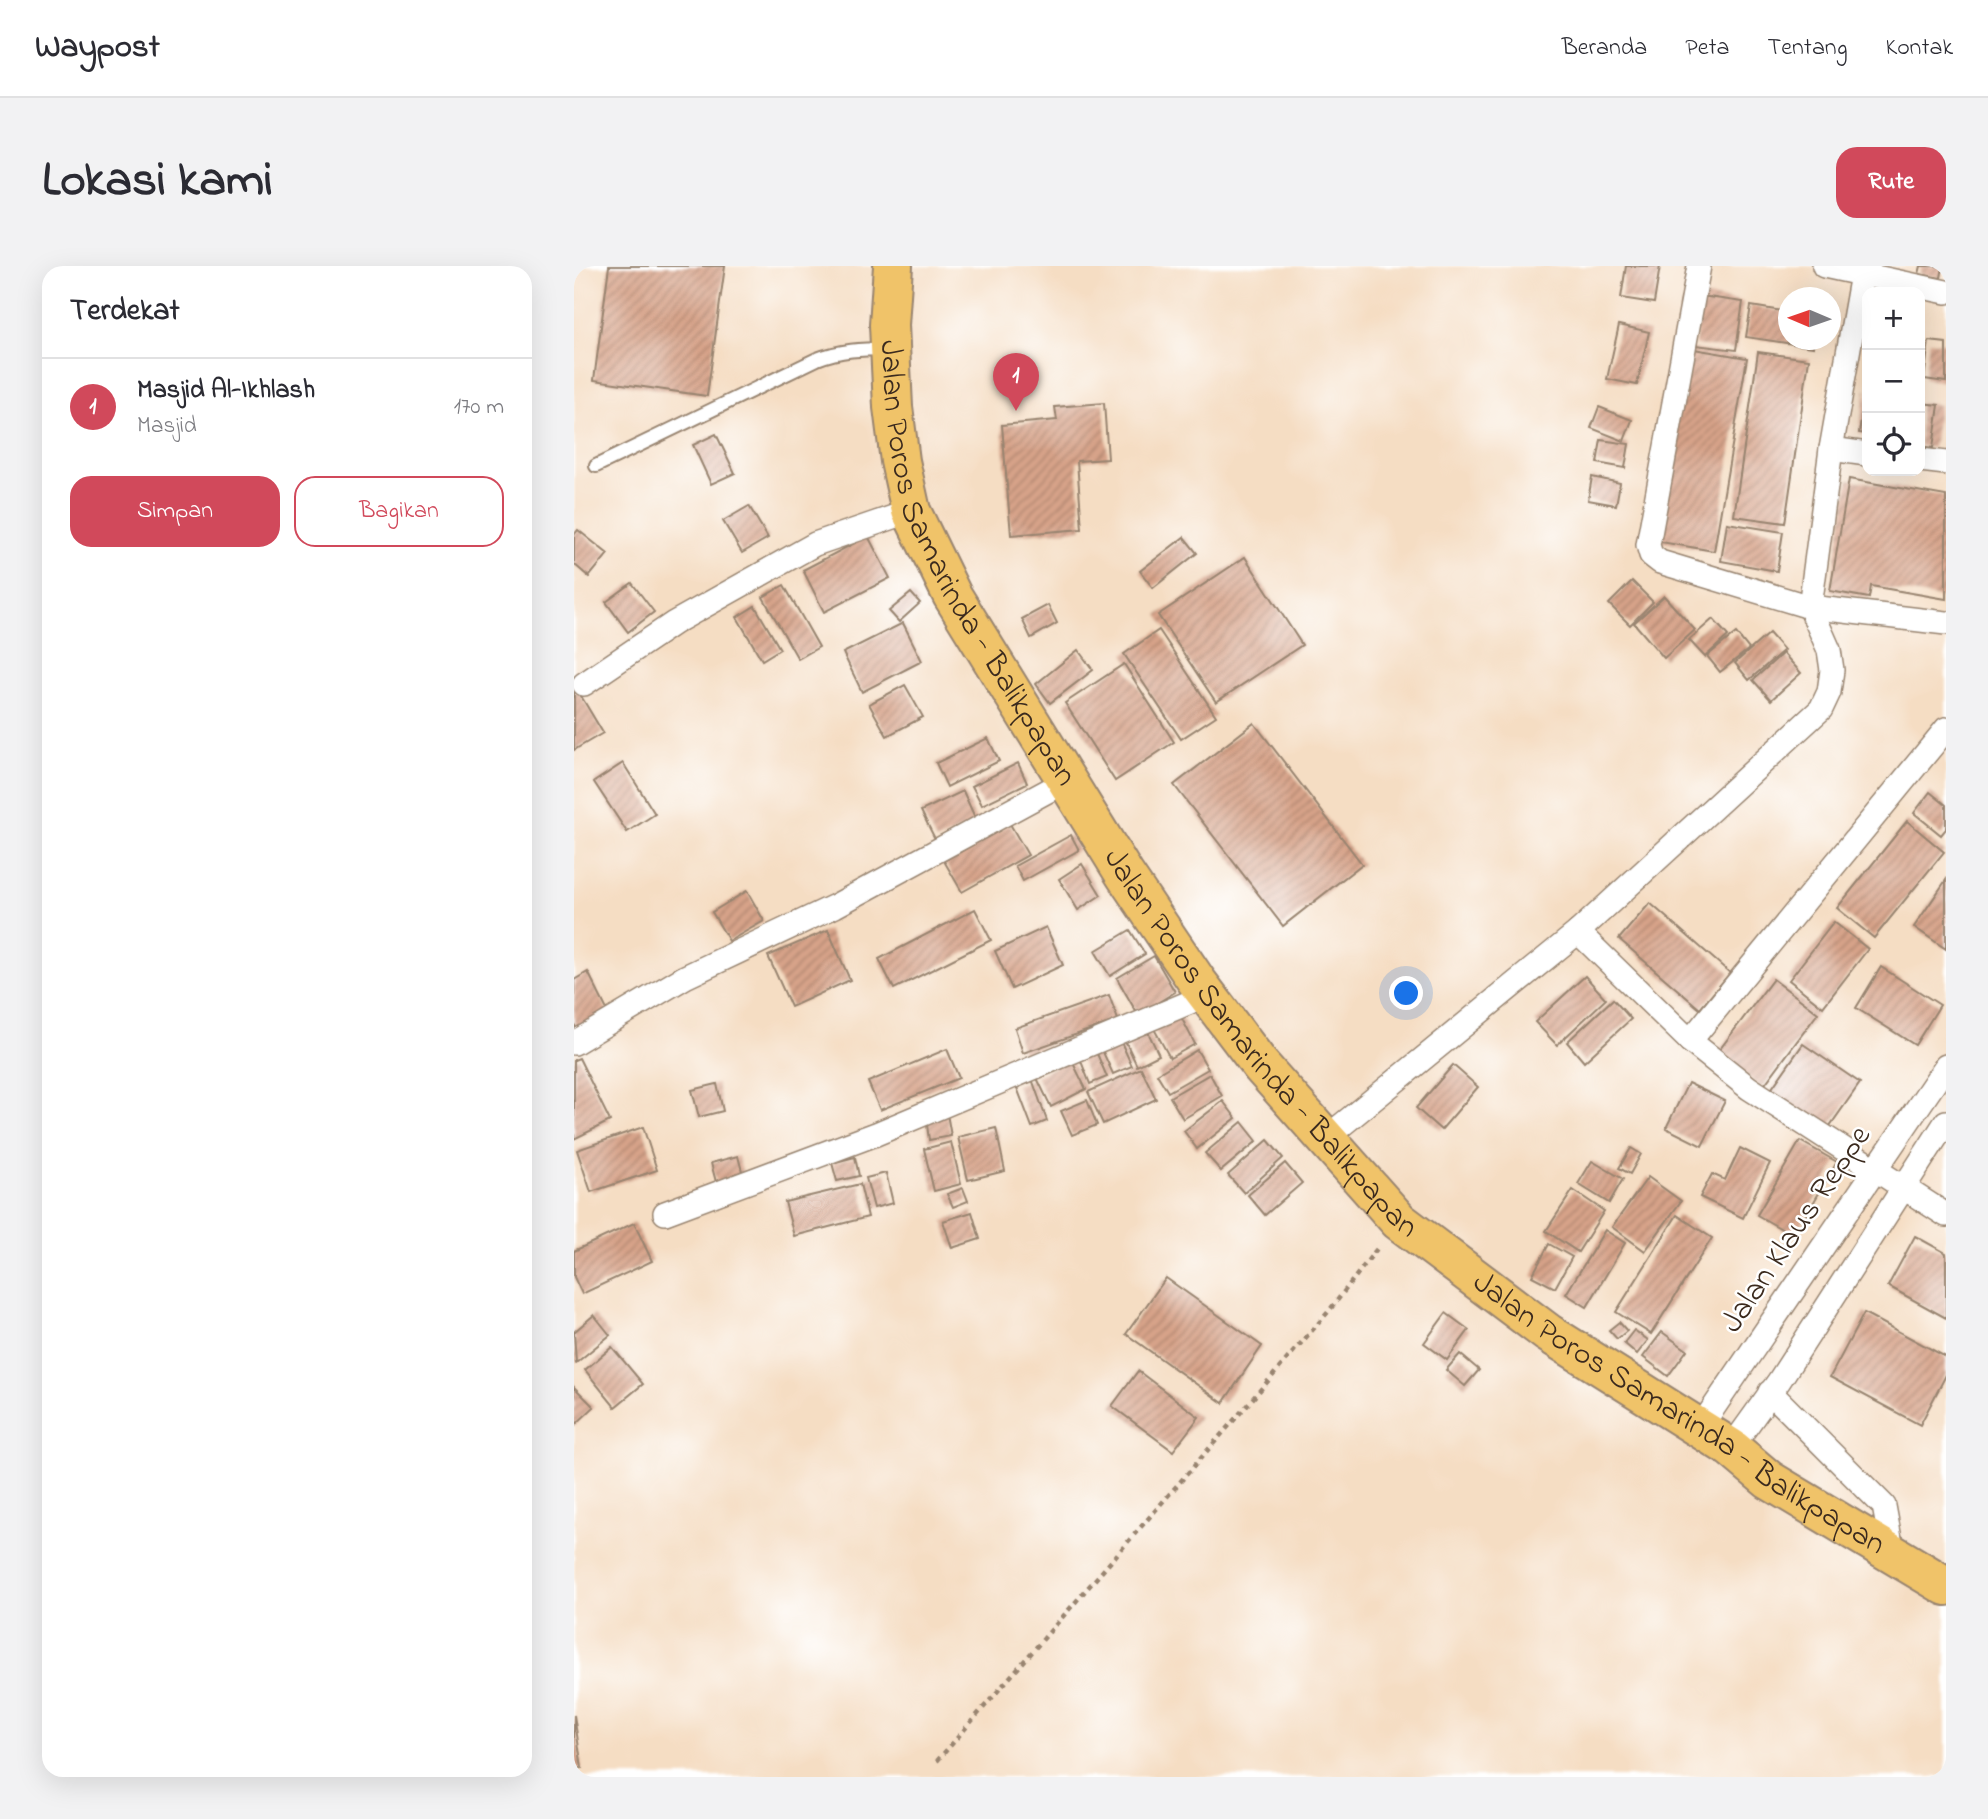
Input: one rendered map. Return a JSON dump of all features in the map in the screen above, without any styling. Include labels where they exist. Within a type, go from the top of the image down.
[{"type":"highway","name":"Jalan Poros Samarinda - Balikpapan","points":[[893,266],[889,326],[893,407],[900,461],[911,511],[952,594],[1125,875],[1207,995],[1261,1066],[1399,1221],[1548,1333],[1731,1448],[1769,1479],[1893,1555],[1942,1581]]},
{"type":"street","points":[[1699,266],[1648,545],[1651,555],[1660,562],[1810,607],[1946,623]]},
{"type":"street","points":[[1824,266],[1946,292]]},
{"type":"street","points":[[1326,1138],[1578,932],[1821,709],[1829,692],[1832,670],[1829,649],[1810,607],[1832,449],[1862,274]]},
{"type":"street","points":[[1832,449],[1862,453]]},
{"type":"street","points":[[1925,461],[1946,463]]},
{"type":"street","points":[[584,684],[674,623],[815,544],[911,511]]},
{"type":"street","points":[[1690,1041],[1946,729]]},
{"type":"street","points":[[574,1043],[685,977],[835,906],[1066,781]]},
{"type":"street","points":[[1578,932],[1690,1041],[1749,1088],[1946,1215]]},
{"type":"street","points":[[664,1213],[876,1134],[1207,995]]},
{"type":"street","name":"Jalan Klaus Reppe","points":[[1699,1429],[1946,1066]]},
{"type":"street","name":"Jalan Klaus Reppe","points":[[1731,1448],[1775,1387],[1946,1122]]},
{"type":"street","points":[[1746,1360],[1775,1387],[1884,1506],[1893,1555]]},
{"type":"lane","points":[[596,466],[817,359],[854,349],[890,349]]},
{"type":"path","points":[[937,1761],[1329,1311],[1399,1221]]},
{"type":"building","points":[[609,266],[725,266],[707,396],[594,380]]},
{"type":"building","points":[[1626,266],[1660,266],[1654,303],[1621,298]]},
{"type":"building","points":[[1921,266],[1943,266],[1941,278],[1919,274]]},
{"type":"building","points":[[1701,296],[1743,302],[1736,350],[1695,345]]},
{"type":"building","points":[[1751,306],[1778,310],[1778,342],[1746,337]]},
{"type":"building","points":[[1619,325],[1649,332],[1637,385],[1607,379]]},
{"type":"building","points":[[1929,341],[1946,343],[1946,382],[1925,379]]},
{"type":"building","points":[[1688,348],[1747,358],[1714,551],[1655,541]]},
{"type":"building","points":[[1758,352],[1809,359],[1785,523],[1734,516]]},
{"type":"building","points":[[1104,403],[1108,459],[1077,461],[1082,529],[1011,535],[1002,425],[1057,420],[1055,407]]},
{"type":"building","points":[[1925,404],[1939,405],[1933,448],[1925,447]]},
{"type":"building","points":[[1599,407],[1632,420],[1624,441],[1591,428]]},
{"type":"building","points":[[716,434],[735,473],[711,484],[693,445]]},
{"type":"building","points":[[1601,440],[1629,444],[1625,468],[1597,463]]},
{"type":"building","points":[[1592,477],[1620,483],[1616,505],[1588,500]]},
{"type":"building","points":[[1849,479],[1946,496],[1946,599],[1871,586],[1869,598],[1830,591]]},
{"type":"building","points":[[749,506],[768,538],[742,553],[723,521]]},
{"type":"building","points":[[1727,523],[1783,532],[1777,571],[1721,561]]},
{"type":"building","points":[[578,530],[608,554],[589,577],[574,564],[574,535]]},
{"type":"building","points":[[868,536],[890,578],[824,612],[803,570]]},
{"type":"building","points":[[1184,537],[1197,553],[1153,588],[1140,571]]},
{"type":"building","points":[[1245,557],[1302,645],[1216,702],[1158,615]]},
{"type":"building","points":[[1632,581],[1653,602],[1630,625],[1609,604]]},
{"type":"building","points":[[632,583],[654,612],[628,632],[606,602]]},
{"type":"building","points":[[784,585],[819,647],[798,659],[763,597]]},
{"type":"building","points":[[911,593],[920,603],[899,622],[889,611]]},
{"type":"building","points":[[1664,596],[1695,630],[1664,658],[1634,623]]},
{"type":"building","points":[[1048,605],[1057,623],[1031,638],[1022,619]]},
{"type":"building","points":[[755,606],[780,649],[762,660],[737,617]]},
{"type":"building","points":[[1713,619],[1728,636],[1705,657],[1689,640]]},
{"type":"building","points":[[903,623],[922,661],[862,692],[843,653]]},
{"type":"building","points":[[1159,630],[1216,716],[1181,739],[1124,654]]},
{"type":"building","points":[[1736,633],[1749,649],[1720,672],[1707,656]]},
{"type":"building","points":[[1769,633],[1784,650],[1749,680],[1735,663]]},
{"type":"building","points":[[1078,650],[1093,670],[1050,703],[1036,684]]},
{"type":"building","points":[[1783,653],[1801,673],[1771,700],[1753,680]]},
{"type":"building","points":[[1124,664],[1174,742],[1115,781],[1065,703]]},
{"type":"building","points":[[905,685],[923,717],[887,736],[869,704]]},
{"type":"building","points":[[578,691],[603,733],[574,750],[574,693]]},
{"type":"building","points":[[1254,723],[1362,864],[1283,926],[1174,785]]},
{"type":"building","points":[[988,738],[999,761],[947,787],[936,763]]},
{"type":"building","points":[[623,763],[655,814],[627,832],[594,782]]},
{"type":"building","points":[[1018,763],[1027,783],[982,805],[972,786]]},
{"type":"building","points":[[963,791],[977,822],[936,841],[921,811]]},
{"type":"building","points":[[1930,792],[1946,805],[1946,829],[1941,835],[1914,813]]},
{"type":"building","points":[[1907,821],[1944,852],[1874,938],[1837,908]]},
{"type":"building","points":[[1010,824],[1028,855],[962,892],[944,861]]},
{"type":"building","points":[[1071,835],[1079,850],[1023,881],[1015,866]]},
{"type":"building","points":[[1082,864],[1101,895],[1078,910],[1059,879]]},
{"type":"building","points":[[1946,880],[1946,949],[1914,927]]},
{"type":"building","points":[[747,891],[764,921],[729,941],[712,912]]},
{"type":"building","points":[[1650,903],[1730,973],[1700,1009],[1619,939]]},
{"type":"building","points":[[975,909],[991,940],[894,989],[879,959]]},
{"type":"building","points":[[1834,922],[1868,949],[1823,1007],[1789,980]]},
{"type":"building","points":[[1046,927],[1063,965],[1012,989],[995,951]]},
{"type":"building","points":[[828,930],[850,980],[791,1007],[768,956]]},
{"type":"building","points":[[1130,930],[1145,954],[1110,976],[1095,951]]},
{"type":"building","points":[[1154,956],[1175,992],[1138,1015],[1117,978]]},
{"type":"building","points":[[1881,967],[1940,1005],[1915,1045],[1856,1008]]},
{"type":"building","points":[[588,972],[610,1016],[578,1032],[574,1024],[574,980]]},
{"type":"building","points":[[1585,976],[1606,999],[1557,1045],[1535,1022]]},
{"type":"building","points":[[1773,979],[1818,1013],[1762,1088],[1717,1053]]},
{"type":"building","points":[[1109,995],[1118,1020],[1023,1053],[1015,1028]]},
{"type":"building","points":[[1613,999],[1631,1019],[1584,1062],[1567,1042]]},
{"type":"building","points":[[1179,1013],[1195,1044],[1170,1058],[1153,1027]]},
{"type":"building","points":[[1146,1028],[1159,1055],[1137,1066],[1124,1038]]},
{"type":"building","points":[[1121,1042],[1132,1066],[1113,1074],[1102,1050]]},
{"type":"building","points":[[1803,1044],[1860,1083],[1827,1130],[1770,1091]]},
{"type":"building","points":[[947,1049],[959,1078],[880,1110],[868,1082]]},
{"type":"building","points":[[1095,1049],[1107,1077],[1090,1084],[1079,1056]]},
{"type":"building","points":[[1197,1050],[1208,1069],[1168,1092],[1157,1074]]},
{"type":"building","points":[[579,1058],[610,1121],[574,1139],[574,1060]]},
{"type":"building","points":[[1071,1059],[1086,1089],[1051,1107],[1036,1076]]},
{"type":"building","points":[[1453,1065],[1478,1087],[1441,1130],[1416,1108]]},
{"type":"building","points":[[1141,1068],[1156,1099],[1103,1124],[1088,1092]]},
{"type":"building","points":[[1210,1074],[1222,1096],[1183,1119],[1170,1097]]},
{"type":"building","points":[[1032,1079],[1047,1121],[1032,1127],[1016,1085]]},
{"type":"building","points":[[1688,1083],[1725,1101],[1702,1146],[1666,1128]]},
{"type":"building","points":[[717,1084],[723,1111],[699,1117],[692,1090]]},
{"type":"building","points":[[1087,1100],[1097,1125],[1072,1135],[1061,1111]]},
{"type":"building","points":[[1223,1101],[1236,1118],[1197,1149],[1184,1131]]},
{"type":"building","points":[[947,1114],[951,1136],[929,1140],[926,1117]]},
{"type":"building","points":[[1242,1122],[1257,1141],[1221,1171],[1205,1153]]},
{"type":"building","points":[[643,1127],[657,1170],[591,1192],[577,1150]]},
{"type":"building","points":[[996,1128],[1005,1171],[968,1180],[958,1137]]},
{"type":"building","points":[[1268,1140],[1283,1158],[1244,1193],[1228,1175]]},
{"type":"building","points":[[1800,1141],[1837,1162],[1794,1236],[1757,1215]]},
{"type":"building","points":[[951,1142],[961,1184],[934,1191],[924,1149]]},
{"type":"building","points":[[1631,1148],[1641,1154],[1630,1174],[1619,1168]]},
{"type":"building","points":[[1740,1148],[1770,1163],[1743,1218],[1700,1197],[1712,1174],[1725,1180]]},
{"type":"building","points":[[738,1156],[743,1175],[716,1182],[711,1163]]},
{"type":"building","points":[[855,1157],[859,1176],[837,1181],[832,1163]]},
{"type":"building","points":[[1592,1161],[1623,1179],[1609,1203],[1578,1184]]},
{"type":"building","points":[[1285,1163],[1302,1183],[1265,1215],[1248,1195]]},
{"type":"building","points":[[886,1173],[893,1203],[874,1208],[866,1178]]},
{"type":"building","points":[[1648,1177],[1681,1201],[1645,1251],[1612,1227]]},
{"type":"building","points":[[860,1184],[868,1217],[794,1236],[785,1202]]},
{"type":"building","points":[[963,1188],[968,1201],[953,1207],[947,1194]]},
{"type":"building","points":[[1573,1190],[1604,1211],[1578,1252],[1546,1231]]},
{"type":"building","points":[[972,1212],[980,1239],[952,1248],[943,1221]]},
{"type":"building","points":[[1677,1215],[1712,1238],[1651,1334],[1616,1312]]},
{"type":"building","points":[[634,1223],[652,1261],[582,1294],[574,1277],[574,1251]]},
{"type":"building","points":[[1605,1230],[1625,1243],[1587,1307],[1566,1294]]},
{"type":"building","points":[[1915,1236],[1946,1253],[1946,1318],[1888,1286]]},
{"type":"building","points":[[1549,1244],[1572,1257],[1555,1288],[1532,1276]]},
{"type":"building","points":[[1166,1278],[1262,1346],[1223,1403],[1126,1334]]},
{"type":"building","points":[[1446,1313],[1469,1330],[1447,1360],[1424,1343]]},
{"type":"building","points":[[1864,1313],[1946,1357],[1946,1375],[1920,1425],[1830,1377]]},
{"type":"building","points":[[594,1315],[610,1335],[576,1363],[574,1332]]},
{"type":"building","points":[[1619,1322],[1627,1331],[1617,1339],[1609,1330]]},
{"type":"building","points":[[1634,1330],[1648,1340],[1637,1354],[1624,1343]]},
{"type":"building","points":[[1662,1332],[1687,1350],[1668,1376],[1643,1357]]},
{"type":"building","points":[[612,1347],[643,1384],[615,1407],[585,1370]]},
{"type":"building","points":[[1460,1354],[1479,1370],[1465,1386],[1446,1370]]},
{"type":"building","points":[[1138,1371],[1199,1417],[1173,1451],[1112,1406]]},
{"type":"building","points":[[574,1387],[594,1407],[574,1426]]},
{"type":"building","points":[[574,1715],[582,1768],[574,1769]]},
{"type":"place","name":"Masjid Al-Ikhlash","points":[[1016,411]]}]
